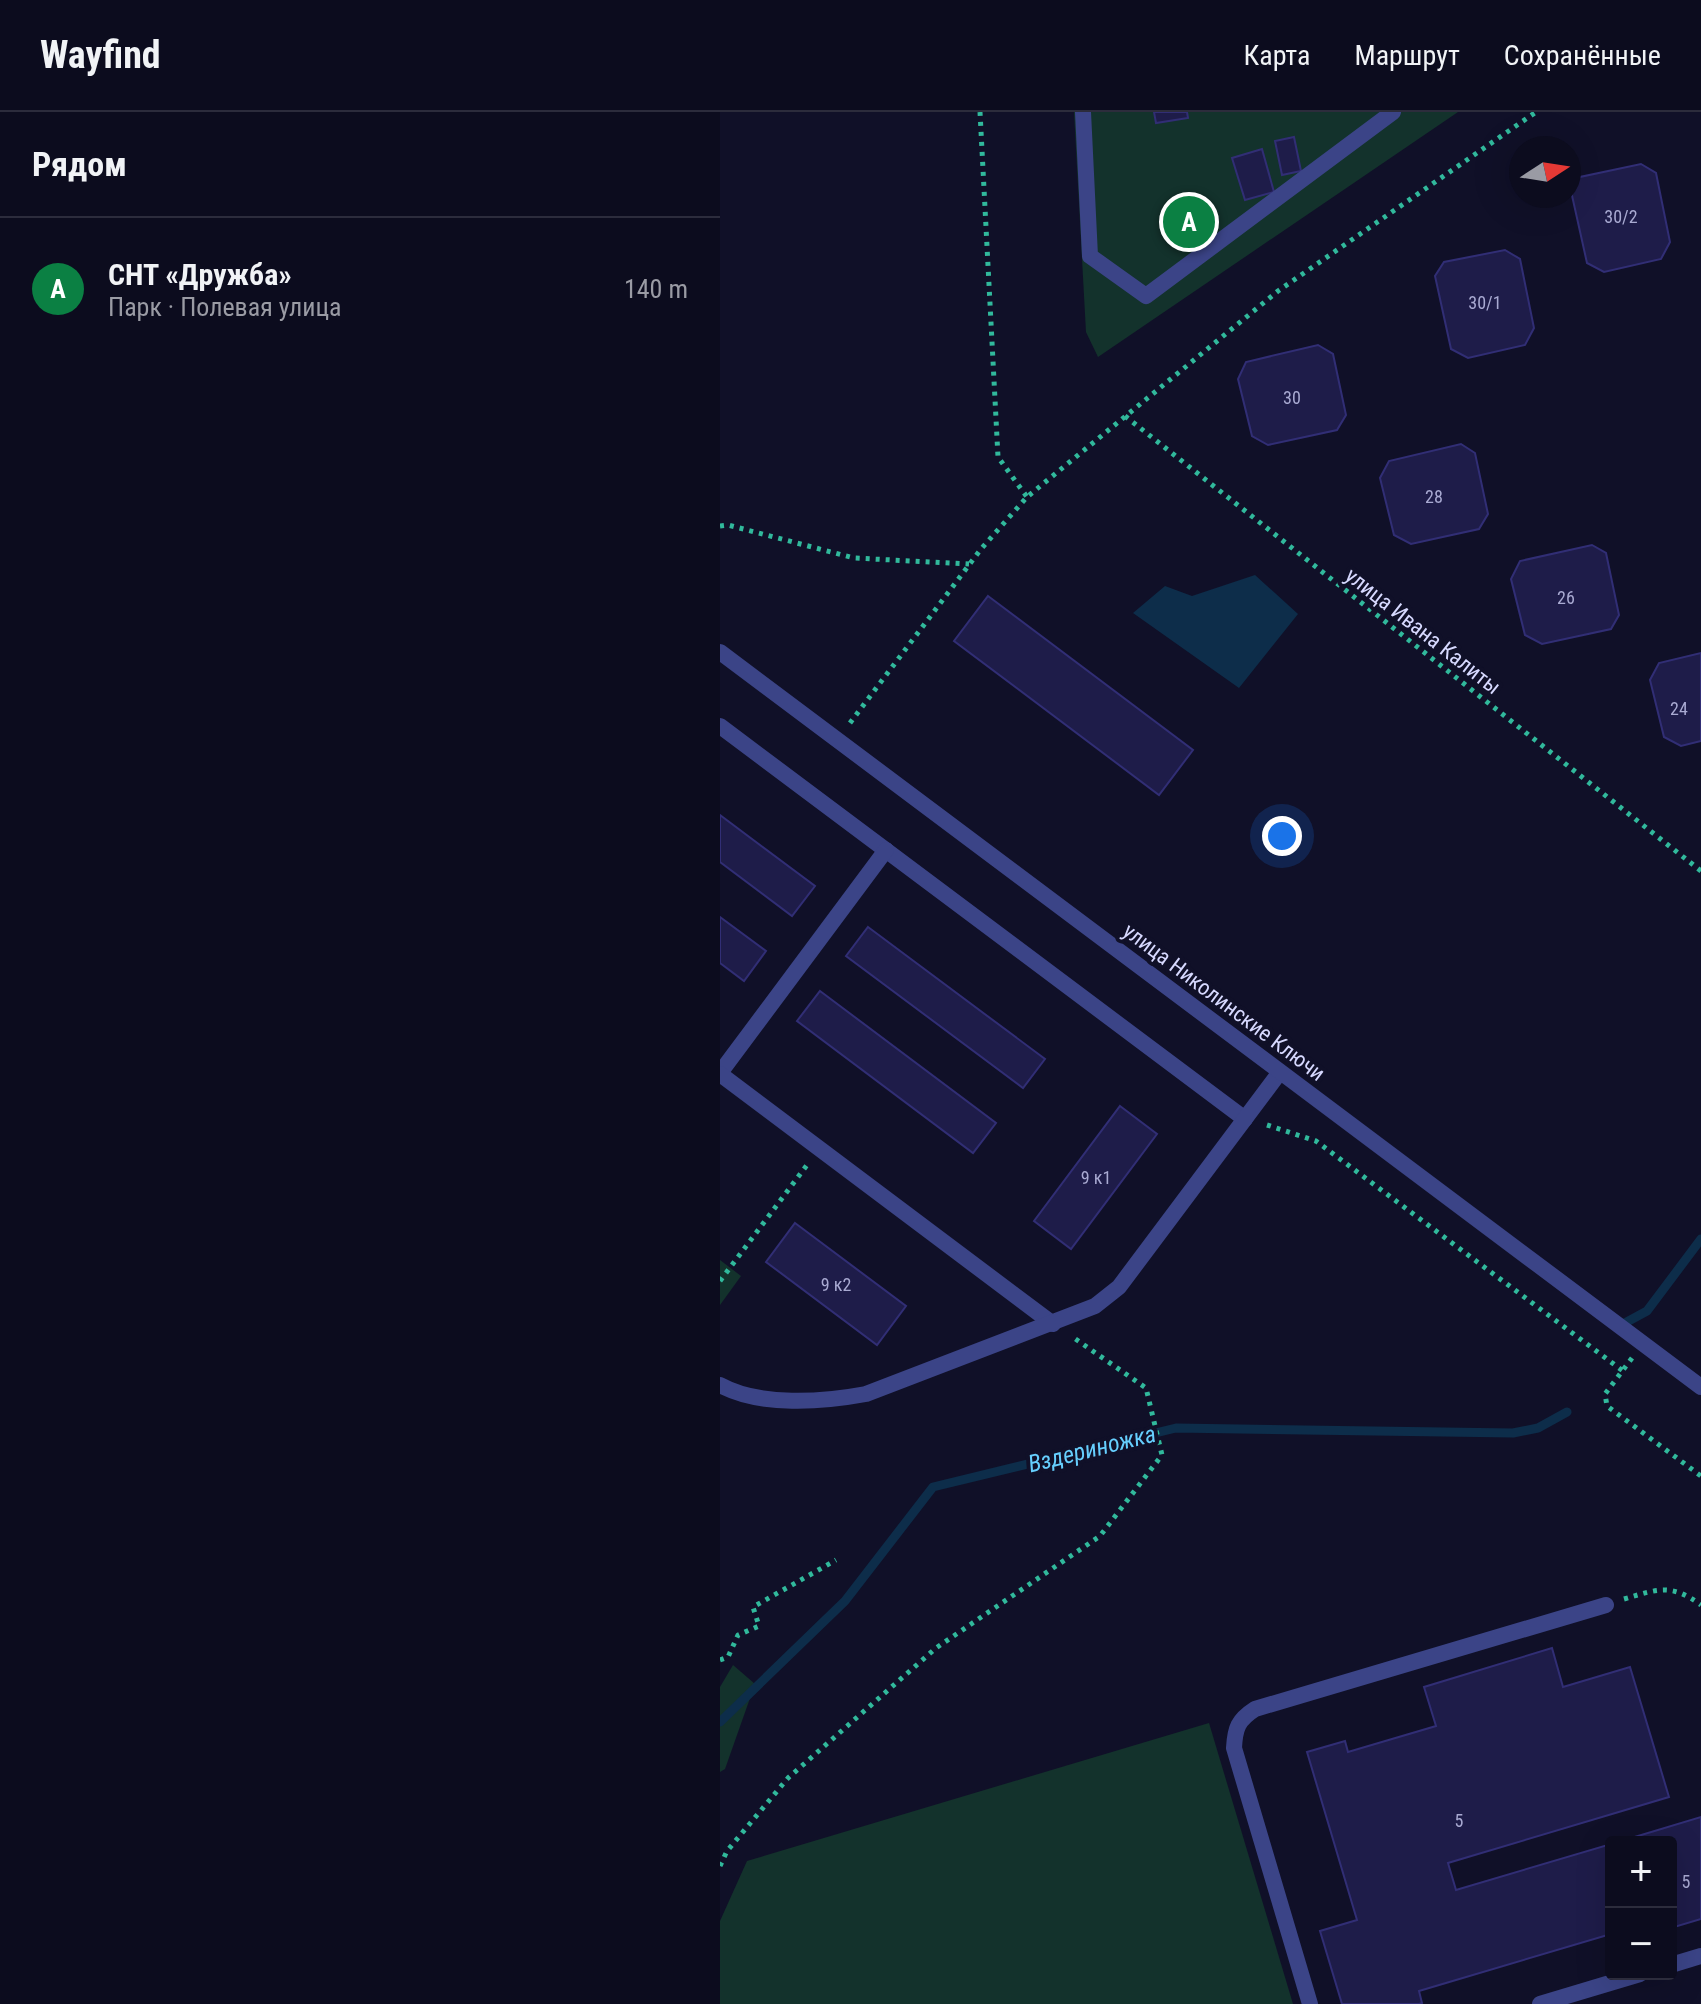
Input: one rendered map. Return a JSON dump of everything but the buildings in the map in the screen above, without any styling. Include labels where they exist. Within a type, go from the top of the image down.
[{"type":"street","points":[[1083,112],[1090,256],[1146,296],[1393,112]]},
{"type":"street","name":"улица Николинские Ключи","points":[[720,652],[1701,1387]]},
{"type":"street","points":[[720,726],[1245,1119]]},
{"type":"street","points":[[886,850],[720,1073],[1053,1324]]},
{"type":"street","points":[[720,1385],[764,1397],[850,1397],[884,1389],[1095,1306],[1119,1287],[1280,1072]]},
{"type":"street","points":[[1310,2004],[1234,1748],[1235,1728],[1242,1718],[1255,1709],[1606,1605]]},
{"type":"street","points":[[1677,1963],[1701,1956]]},
{"type":"street","points":[[1540,2004],[1620,1980]]},
{"type":"path","points":[[980,112],[998,457],[1027,497]]},
{"type":"path","points":[[837,740],[969,564],[1027,497],[1278,291],[1536,112]]},
{"type":"path","name":"улица Ивана Калиты","points":[[1125,416],[1701,871]]},
{"type":"path","points":[[720,526],[728,525],[854,558],[969,564]]},
{"type":"path","points":[[1245,1119],[1295,1131],[1316,1141],[1623,1371]]},
{"type":"path","points":[[720,1281],[819,1148]]},
{"type":"path","points":[[720,1866],[727,1851],[788,1778],[936,1648],[1100,1536],[1162,1455],[1146,1388],[1053,1324]]},
{"type":"path","points":[[1643,1343],[1605,1394],[1607,1406],[1701,1476]]},
{"type":"path","points":[[720,1660],[728,1657],[738,1635],[759,1626],[753,1607],[836,1560]]},
{"type":"path","points":[[1606,1605],[1661,1589],[1683,1592],[1701,1605]]},
{"type":"green space","points":[[1074,112],[1458,112],[1098,357],[1086,332]]},
{"type":"green space","points":[[720,1260],[741,1276],[720,1305]]},
{"type":"green space","points":[[733,1665],[755,1684],[725,1769],[720,1772],[720,1687]]},
{"type":"green space","points":[[1209,1723],[1293,2004],[720,2004],[720,1921],[747,1861]]},
{"type":"water","points":[[1255,575],[1298,614],[1239,688],[1133,613],[1165,586],[1192,596]]},
{"type":"waterway","name":"Вздериножка","points":[[1623,1324],[1647,1311],[1701,1239]]},
{"type":"waterway","name":"Вздериножка","points":[[720,1722],[845,1601],[933,1487],[1176,1428],[1513,1433],[1538,1428],[1567,1412]]},
{"type":"place","name":"СНТ «Дружба»","points":[[1189,222]]}]
